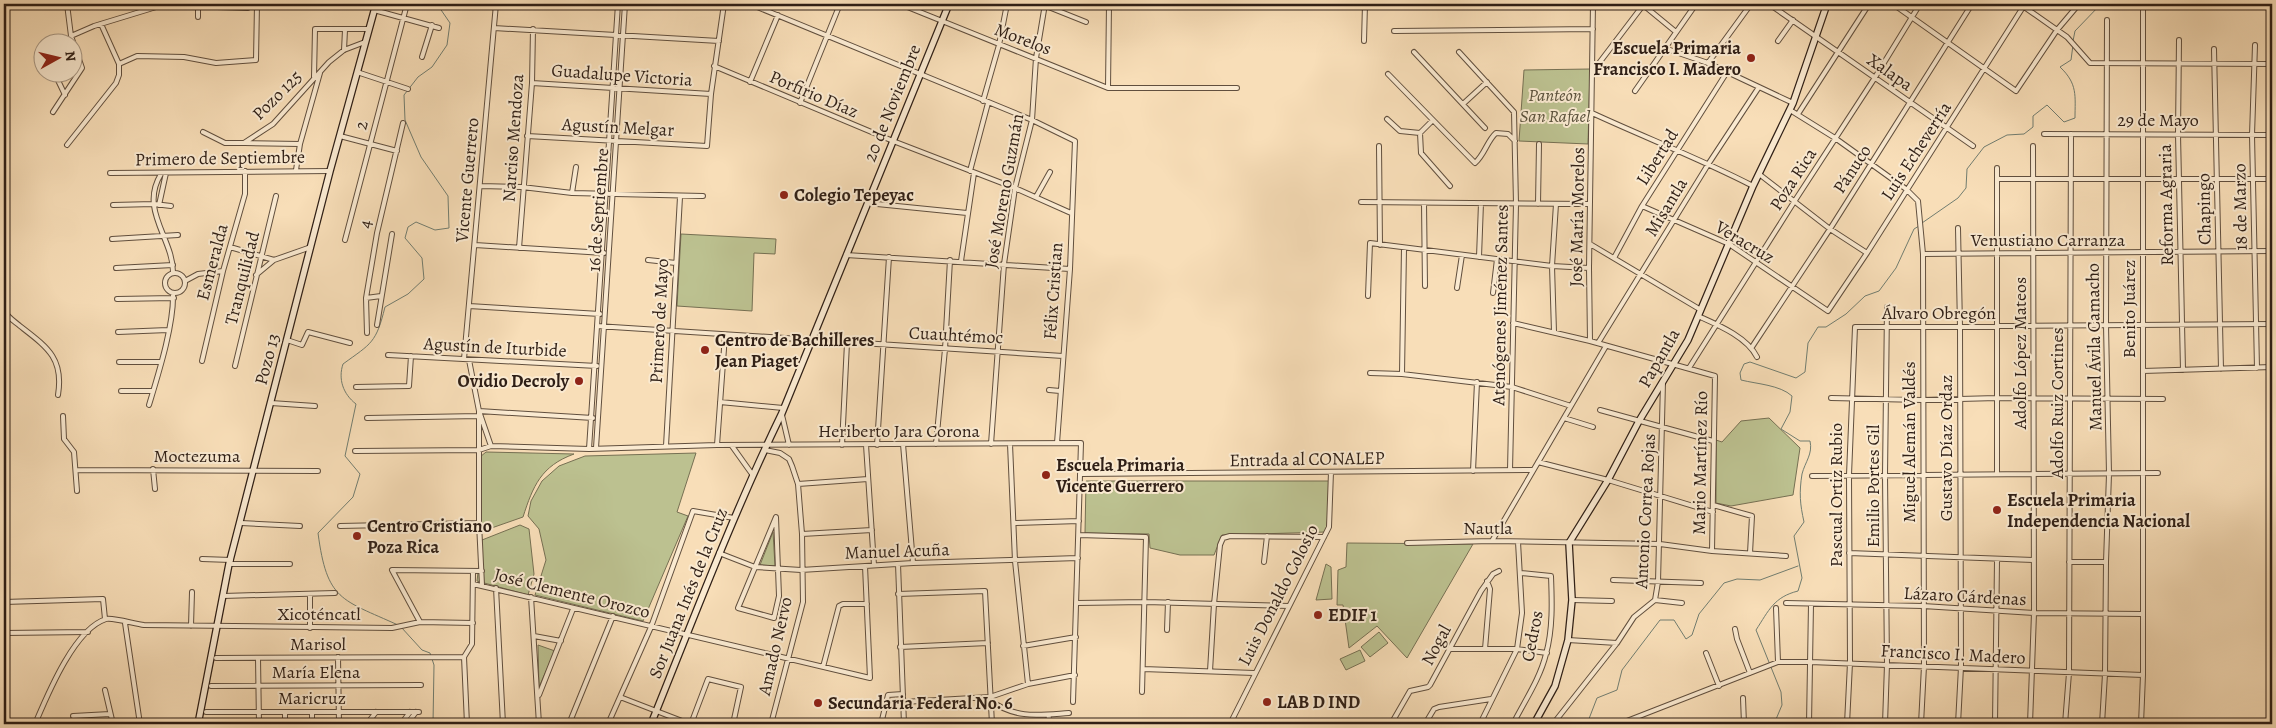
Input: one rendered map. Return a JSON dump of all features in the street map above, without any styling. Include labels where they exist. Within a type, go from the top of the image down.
[{"type":"main road","name":"20 de Noviembre","points":[[765,448],[782,411],[949,4]]},
{"type":"main road","name":"Papantla","points":[[1569,543],[1608,480],[1639,421],[1688,340],[1753,186],[1793,103],[1827,4]]},
{"type":"main road","name":"Pozo 13","points":[[198,724],[230,562],[330,171],[375,7]]},
{"type":"main road","name":"Sor Juana Inés de la Cruz","points":[[651,724],[719,553],[765,448]]},
{"type":"main road","points":[[1534,724],[1555,686],[1568,640],[1572,600],[1569,543]]},
{"type":"street","points":[[68,4],[71,32]]},
{"type":"street","points":[[81,32],[166,4]]},
{"type":"street","points":[[198,4],[198,17]]},
{"type":"street","points":[[217,7],[248,8],[253,4]]},
{"type":"street","points":[[119,64],[137,56],[184,57],[216,63],[256,60],[257,4]]},
{"type":"street","name":"2","points":[[345,240],[404,18],[406,4]]},
{"type":"street","name":"Vicente Guerrero","points":[[482,585],[479,523],[479,413],[467,359],[469,306],[496,4]]},
{"type":"street","name":"16 de Septiembre","points":[[589,449],[618,4]]},
{"type":"street","name":"16 de Septiembre","points":[[596,448],[625,4]]},
{"type":"street","points":[[711,94],[724,4]]},
{"type":"street","points":[[750,4],[1032,120]]},
{"type":"street","points":[[800,103],[840,4]]},
{"type":"street","name":"Morelos","points":[[900,4],[1108,88]]},
{"type":"street","points":[[983,101],[999,45],[1007,4]]},
{"type":"street","points":[[1044,4],[1086,22]]},
{"type":"street","name":"José Moreno Guzmán","points":[[990,444],[1004,264],[1015,188],[1032,120],[1036,58],[1044,4]]},
{"type":"street","points":[[1109,4],[1108,88],[1237,88]]},
{"type":"street","points":[[1364,41],[1365,4]]},
{"type":"street","name":"José María Morelos","points":[[1590,341],[1589,268],[1593,4]]},
{"type":"street","points":[[1593,71],[1643,4],[1676,32]]},
{"type":"street","points":[[1634,91],[1696,4]]},
{"type":"street","points":[[1708,63],[1751,4]]},
{"type":"street","name":"Xalapa","points":[[1769,4],[1817,36],[1874,79],[1973,146]]},
{"type":"street","points":[[1778,10],[1782,4]]},
{"type":"street","points":[[1798,114],[1868,4]]},
{"type":"street","points":[[1894,4],[2016,91],[2057,30],[2079,4]]},
{"type":"street","name":"Poza Rica","points":[[1689,368],[1920,4]]},
{"type":"street","name":"Pánuco","points":[[1752,346],[1872,165],[1972,4]]},
{"type":"street","name":"Benito Juárez","points":[[2140,724],[2143,676],[2143,4]]},
{"type":"street","points":[[2023,5],[2067,37],[2086,62],[2107,64],[2272,64]]},
{"type":"street","name":"Luis Echeverría","points":[[1828,311],[1947,128],[2023,5]]},
{"type":"street","points":[[375,7],[439,28]]},
{"type":"street","points":[[750,82],[778,15]]},
{"type":"street","points":[[1778,41],[1793,20]]},
{"type":"street","name":"Manuel Ávila Camacho","points":[[2102,724],[2105,674],[2109,474],[2106,325],[2107,20]]},
{"type":"street","points":[[67,145],[116,83],[119,75],[119,64],[101,24]]},
{"type":"street","points":[[422,57],[432,25]]},
{"type":"street","points":[[494,28],[719,41]]},
{"type":"street","points":[[314,78],[315,29],[368,29]]},
{"type":"street","name":"Narciso Mendoza","points":[[519,248],[522,187],[532,83],[533,29]]},
{"type":"street","points":[[1394,31],[1593,29]]},
{"type":"street","points":[[344,50],[345,30]]},
{"type":"street","name":"Reforma Agraria","points":[[2179,40],[2178,134],[2183,370]]},
{"type":"street","name":"Pozo 125","points":[[244,143],[272,124],[321,70],[344,50],[365,42]]},
{"type":"street","name":"18 de Marzo","points":[[2255,45],[2256,64],[2252,135],[2257,368]]},
{"type":"street","points":[[1664,48],[1708,63],[1793,103]]},
{"type":"street","name":"Chapingo","points":[[2214,49],[2221,369]]},
{"type":"street","points":[[1414,52],[1485,128]]},
{"type":"street","name":"Atenógenes Jiménez Santes","points":[[1459,52],[1514,112],[1516,204],[1510,470]]},
{"type":"street","name":"Porfirio Díaz","points":[[714,66],[893,141],[1015,188],[1071,213]]},
{"type":"street","points":[[296,170],[300,144],[321,70]]},
{"type":"street","points":[[357,72],[408,89]]},
{"type":"street","name":"Libertad","points":[[1614,258],[1642,206],[1727,72]]},
{"type":"street","points":[[1388,74],[1475,163],[1483,156],[1491,137],[1496,133],[1508,134],[1516,141]]},
{"type":"street","points":[[59,82],[65,95]]},
{"type":"street","points":[[54,112],[73,82]]},
{"type":"street","points":[[1463,104],[1486,82]]},
{"type":"street","name":"Guadalupe Victoria","points":[[532,83],[711,94]]},
{"type":"street","name":"Misantla","points":[[1598,343],[1709,163],[1759,87]]},
{"type":"street","name":"Agustín Melgar","points":[[527,136],[707,146],[711,94]]},
{"type":"street","points":[[961,261],[972,172],[988,103]]},
{"type":"street","points":[[1790,110],[1836,138],[1906,189]]},
{"type":"street","points":[[1592,113],[1676,152],[1709,163],[1753,186]]},
{"type":"street","points":[[1388,118],[1400,131],[1420,133]]},
{"type":"street","name":"Félix Cristian","points":[[1032,120],[1075,141],[1070,269],[1057,443]]},
{"type":"street","points":[[1433,120],[1420,133],[1421,153],[1450,186]]},
{"type":"street","name":"4","points":[[367,333],[366,298],[377,233],[403,123]]},
{"type":"street","points":[[202,132],[225,143],[300,144]]},
{"type":"street","name":"29 de Mayo","points":[[2044,134],[2272,135]]},
{"type":"street","name":"Adolfo Ruiz Cortines","points":[[2065,724],[2069,672],[2070,614],[2072,398],[2071,134]]},
{"type":"street","points":[[340,136],[397,151]]},
{"type":"street","points":[[1538,144],[1538,204]]},
{"type":"street","points":[[1379,146],[1380,245]]},
{"type":"street","name":"Adolfo López Mateos","points":[[2030,724],[2034,671],[2033,146]]},
{"type":"street","points":[[572,193],[576,167]]},
{"type":"street","points":[[1997,168],[1997,474]]},
{"type":"street","name":"Esmeralda","points":[[202,361],[223,272],[245,194],[245,171]]},
{"type":"street","name":"Primero de Septiembre","points":[[110,173],[330,171]]},
{"type":"street","points":[[1036,197],[1050,172]]},
{"type":"street","points":[[164,173],[156,206],[162,236],[173,266],[173,272],[165,283],[166,288],[174,296]]},
{"type":"street","points":[[1759,174],[1830,229],[1867,253]]},
{"type":"street","points":[[1998,179],[2272,179]]},
{"type":"street","points":[[481,186],[522,187],[572,193],[680,197],[703,196]]},
{"type":"street","name":"Miguel Alemán Valdés","points":[[1906,189],[1918,201],[1923,254],[1922,474],[1924,666],[1921,724]]},
{"type":"street","name":"Tranquilidad","points":[[235,366],[276,196]]},
{"type":"street","name":"Primero de Mayo","points":[[666,446],[680,197]]},
{"type":"street","points":[[1361,202],[1590,204]]},
{"type":"street","points":[[1424,202],[1425,286]]},
{"type":"street","points":[[867,203],[967,213]]},
{"type":"street","points":[[1479,257],[1481,203]]},
{"type":"street","points":[[1554,332],[1552,266],[1556,204]]},
{"type":"street","points":[[113,205],[171,206]]},
{"type":"street","name":"Veracruz","points":[[1642,206],[1729,244],[1791,288],[1828,311]]},
{"type":"street","name":"Gustavo Díaz Ordaz","points":[[1958,228],[1961,667],[1958,724]]},
{"type":"street","points":[[377,325],[392,234]]},
{"type":"street","points":[[112,239],[178,235]]},
{"type":"street","points":[[1368,296],[1370,243],[1552,266],[1589,268]]},
{"type":"street","points":[[1590,244],[1642,273],[1716,324],[1752,346],[1757,357]]},
{"type":"street","points":[[475,245],[609,254]]},
{"type":"street","points":[[230,247],[274,260]]},
{"type":"street","points":[[256,275],[274,260],[311,247]]},
{"type":"street","points":[[1402,374],[1404,248]]},
{"type":"street","name":"Venustiano Carranza","points":[[1923,254],[1998,255],[2272,251]]},
{"type":"street","points":[[846,255],[1070,269]]},
{"type":"street","points":[[1457,288],[1462,255]]},
{"type":"street","points":[[877,445],[889,257]]},
{"type":"street","points":[[1493,293],[1497,259]]},
{"type":"street","points":[[648,260],[676,262]]},
{"type":"street","points":[[936,444],[946,349],[950,260]]},
{"type":"street","points":[[116,268],[173,266]]},
{"type":"street","points":[[173,272],[180,274],[185,281]]},
{"type":"street","points":[[117,299],[174,296],[182,290],[185,281],[198,274],[223,272]]},
{"type":"street","points":[[149,405],[161,362],[174,296]]},
{"type":"street","points":[[366,298],[381,296]]},
{"type":"street","points":[[469,306],[605,314]]},
{"type":"street","name":"Emilio Portes Gil","points":[[1884,724],[1887,664],[1885,475],[1887,307]]},
{"type":"street","points":[[4,310],[11,319],[49,350],[56,361],[61,377],[58,395]]},
{"type":"street","points":[[1513,323],[1598,343],[1689,368]]},
{"type":"street","name":"Álvaro Obregón","points":[[1855,327],[1998,328],[2143,324],[2272,324]]},
{"type":"street","name":"Cuauhtémoc","points":[[597,326],[725,336],[1063,356]]},
{"type":"street","name":"Pascual Ortiz Rubio","points":[[1847,724],[1850,663],[1849,475],[1855,327]]},
{"type":"street","points":[[118,332],[168,330]]},
{"type":"street","points":[[287,340],[302,346],[308,332],[350,343]]},
{"type":"street","points":[[718,445],[725,336]]},
{"type":"street","points":[[842,445],[847,343]]},
{"type":"street","points":[[1492,541],[1606,346]]},
{"type":"street","name":"Agustín de Iturbide","points":[[388,355],[602,367]]},
{"type":"street","points":[[356,387],[409,386],[411,356]]},
{"type":"street","points":[[119,362],[161,362]]},
{"type":"street","points":[[2143,371],[2272,367]]},
{"type":"street","name":"Mario Martínez Río","points":[[1689,368],[1715,376],[1712,551]]},
{"type":"street","points":[[1370,373],[1402,374],[1512,387],[1571,406]]},
{"type":"street","points":[[1473,471],[1477,382]]},
{"type":"street","name":"Antonio Correa Rojas","points":[[1553,724],[1617,643],[1634,617],[1655,600],[1658,582],[1662,495],[1663,382]]},
{"type":"street","points":[[1049,390],[1060,392]]},
{"type":"street","points":[[121,391],[153,391]]},
{"type":"street","points":[[1830,398],[1922,400],[1997,398],[2162,399]]},
{"type":"street","points":[[720,402],[782,411],[789,445]]},
{"type":"street","points":[[271,403],[314,406]]},
{"type":"street","points":[[1600,410],[1713,441]]},
{"type":"street","points":[[479,413],[491,446]]},
{"type":"street","points":[[367,418],[479,413],[598,418]]},
{"type":"street","points":[[63,416],[64,439],[74,452],[77,491]]},
{"type":"street","points":[[1564,418],[1593,427]]},
{"type":"street","name":"Heriberto Jara Corona","points":[[355,451],[479,450],[491,446],[589,449],[718,445],[765,448],[789,445],[1081,443],[1081,474]]},
{"type":"street","points":[[903,444],[913,563]]},
{"type":"street","points":[[1010,444],[1015,561],[1028,684]]},
{"type":"street","points":[[866,445],[874,565]]},
{"type":"street","points":[[732,446],[752,474]]},
{"type":"street","name":"Amado Nervo","points":[[765,448],[780,452],[788,459],[798,484],[802,534],[802,602],[771,724]]},
{"type":"street","points":[[1538,462],[1662,495],[1713,512]]},
{"type":"street","name":"Moctezuma","points":[[76,470],[254,469],[318,471]]},
{"type":"street","points":[[152,470],[155,489]]},
{"type":"street","name":"Entrada al CONALEP","points":[[1081,474],[1533,470]]},
{"type":"street","name":"Luis Donaldo Colosio","points":[[1230,724],[1329,527],[1331,472]]},
{"type":"street","points":[[1812,476],[2158,473]]},
{"type":"street","points":[[1073,702],[1081,474]]},
{"type":"street","points":[[798,484],[868,479]]},
{"type":"street","points":[[1713,505],[1752,516],[1750,553]]},
{"type":"street","points":[[608,724],[651,627],[693,511],[734,518]]},
{"type":"street","points":[[776,517],[779,596],[774,618],[738,608],[755,567],[776,517]]},
{"type":"street","points":[[1014,523],[1079,521]]},
{"type":"street","points":[[241,523],[300,526]]},
{"type":"street","points":[[340,526],[479,523]]},
{"type":"street","points":[[802,534],[872,530]]},
{"type":"street","points":[[1079,535],[1146,537],[1146,602],[1142,692]]},
{"type":"street","points":[[1210,671],[1214,604],[1220,545],[1223,538],[1230,536],[1324,537]]},
{"type":"street","points":[[1264,562],[1267,536]]},
{"type":"street","name":"Nautla","points":[[1407,543],[1492,541],[1660,544],[1712,551],[1786,556]]},
{"type":"street","points":[[1480,724],[1516,649],[1522,613],[1518,542]]},
{"type":"street","name":"Manuel Acuña","points":[[719,553],[755,567],[801,570],[913,563],[1078,558]]},
{"type":"street","points":[[1849,553],[2033,560]]},
{"type":"street","points":[[202,560],[290,564]]},
{"type":"street","points":[[1995,724],[1998,611],[1997,560]]},
{"type":"street","points":[[2069,562],[2106,562]]},
{"type":"street","points":[[898,564],[904,724]]},
{"type":"street","points":[[823,667],[839,606],[843,604],[867,604],[865,566]]},
{"type":"street","name":"José Clemente Orozco","points":[[420,622],[392,570],[482,571]]},
{"type":"street","name":"Nogal","points":[[1391,724],[1410,691],[1430,685],[1487,581],[1493,574],[1500,571]]},
{"type":"street","points":[[467,724],[464,657],[472,644],[472,572]]},
{"type":"street","name":"Cedros","points":[[1512,724],[1540,671],[1547,653],[1553,602],[1551,576],[1521,573]]},
{"type":"street","points":[[1613,580],[1701,583]]},
{"type":"street","points":[[1485,649],[1490,590],[1487,581]]},
{"type":"street","name":"José Clemente Orozco","points":[[472,584],[496,588],[573,609],[613,616],[687,636],[870,678],[867,604]]},
{"type":"street","points":[[496,588],[503,724]]},
{"type":"street","points":[[898,594],[985,591],[992,724]]},
{"type":"street","points":[[192,592],[192,626]]},
{"type":"street","points":[[223,596],[336,593]]},
{"type":"street","points":[[310,595],[310,628]]},
{"type":"street","points":[[532,597],[539,724]]},
{"type":"street","points":[[4,602],[103,599],[105,619],[88,632],[66,658],[52,683],[35,724]]},
{"type":"street","points":[[1572,600],[1612,601]]},
{"type":"street","points":[[1655,600],[1682,603]]},
{"type":"street","points":[[1077,603],[1168,602],[1289,606]]},
{"type":"street","points":[[1167,630],[1168,602]]},
{"type":"street","name":"Lázaro Cárdenas","points":[[1786,603],[1923,606],[2034,613],[2142,614]]},
{"type":"street","points":[[1809,724],[1811,604]]},
{"type":"street","points":[[1776,608],[1776,663]]},
{"type":"street","points":[[538,697],[573,609]]},
{"type":"street","points":[[569,724],[613,616]]},
{"type":"street","name":"Xicoténcatl","points":[[105,619],[116,619],[125,623],[192,626],[310,628],[392,628],[420,622],[472,622]]},
{"type":"street","points":[[125,623],[140,724]]},
{"type":"street","points":[[1735,629],[1750,673]]},
{"type":"street","points":[[4,633],[88,632]]},
{"type":"street","points":[[534,636],[561,641]]},
{"type":"street","points":[[1023,646],[1076,637]]},
{"type":"street","points":[[1568,640],[1617,643]]},
{"type":"street","points":[[900,647],[988,643]]},
{"type":"street","points":[[1449,649],[1516,649],[1547,653]]},
{"type":"street","points":[[1706,653],[1719,686]]},
{"type":"street","name":"Marisol","points":[[216,658],[464,657]]},
{"type":"street","points":[[258,658],[259,724]]},
{"type":"street","points":[[338,658],[339,724]]},
{"type":"street","name":"Francisco I. Madero","points":[[1619,724],[1776,663],[1887,664],[2143,676]]},
{"type":"street","points":[[1143,669],[1254,673]]},
{"type":"street","points":[[903,702],[990,699],[1028,684],[1075,675]]},
{"type":"street","points":[[620,697],[690,724],[708,680],[741,687],[732,724]]},
{"type":"street","name":"María Elena","points":[[211,686],[421,685]]},
{"type":"street","points":[[105,690],[113,724]]},
{"type":"street","points":[[881,724],[888,695],[903,694]]},
{"type":"street","points":[[1743,698],[1744,724]]},
{"type":"street","points":[[990,699],[1004,710],[1020,714],[1049,715],[1069,713]]},
{"type":"street","points":[[1424,724],[1434,709],[1439,707],[1491,699]]},
{"type":"street","name":"Maricruz","points":[[206,712],[417,712],[407,724]]},
{"type":"street","points":[[285,712],[285,724]]},
{"type":"street","points":[[312,712],[312,724]]},
{"type":"street","points":[[367,724],[376,712]]},
{"type":"street","points":[[401,724],[410,712]]},
{"type":"street","points":[[73,716],[110,714]]},
{"type":"street","points":[[1048,724],[1049,715]]},
{"type":"green space","name":"Panteón San Rafael","points":[[1590,69],[1588,144],[1519,141],[1524,70]]},
{"type":"green space","points":[[681,234],[776,239],[775,254],[754,253],[752,311],[677,306]]},
{"type":"green space","points":[[1769,418],[1800,448],[1793,495],[1731,506],[1716,503],[1716,440],[1722,442],[1741,421]]},
{"type":"green space","points":[[486,452],[574,454],[554,465],[540,478],[523,517],[483,531],[481,525],[480,457]]},
{"type":"green space","points":[[696,453],[677,512],[688,516],[643,621],[535,595],[546,560],[539,529],[528,516],[531,501],[542,481],[559,466],[585,456]]},
{"type":"green space","points":[[1086,481],[1332,481],[1326,532],[1222,535],[1214,555],[1180,555],[1150,548],[1149,534],[1085,533]]},
{"type":"green space","points":[[520,525],[529,529],[534,574],[528,595],[477,581],[482,540]]},
{"type":"green space","points":[[773,532],[775,566],[760,565]]},
{"type":"green space","points":[[1347,543],[1473,544],[1407,658],[1377,626],[1349,648],[1343,605],[1337,605],[1338,570],[1346,567]]},
{"type":"green space","points":[[1326,564],[1331,567],[1332,599],[1316,600]]},
{"type":"green space","points":[[1379,632],[1388,643],[1370,657],[1361,647]]},
{"type":"green space","points":[[538,645],[555,651],[539,687]]},
{"type":"green space","points":[[1360,650],[1365,661],[1346,670],[1340,659]]},
{"type":"waterway","points":[[398,625],[363,609],[340,595],[332,585],[326,572],[318,533],[353,497],[360,474],[345,456],[356,404],[348,396],[341,381],[343,364],[372,341],[379,328],[385,307],[408,294],[424,279],[422,258],[405,238],[408,227],[416,222],[435,230],[449,228],[448,196],[421,157],[405,120],[404,95],[418,77],[432,67],[447,45],[450,23],[437,4]]},
{"type":"waterway","points":[[2073,41],[2075,31],[2101,4]]},
{"type":"waterway","points":[[1922,223],[1958,198],[1966,188],[1967,169],[1984,147],[2007,135],[2024,134],[2033,127],[2033,116],[2047,105],[2064,122],[2075,118],[2073,85],[2060,67],[2071,60],[2073,45]]},
{"type":"waterway","points":[[1774,724],[1782,705],[1781,692],[1756,630],[1773,605],[1783,597],[1798,591],[1802,578],[1794,536],[1804,522],[1800,487],[1811,446],[1810,441],[1800,441],[1781,429],[1790,412],[1792,396],[1775,387],[1741,380],[1740,373],[1744,364],[1750,362],[1796,378],[1805,372],[1808,343],[1818,327],[1826,327],[1846,314],[1865,296],[1879,291],[1896,268],[1914,229],[1919,226]]},
{"type":"waterway","points":[[1587,724],[1597,698],[1617,690],[1622,670],[1660,620],[1674,620],[1686,639],[1692,635],[1699,614],[1724,583],[1737,579],[1760,580],[1798,566]]},
{"type":"waterway","points":[[401,627],[422,650],[430,653],[434,665],[433,724]]},
{"type":"place","name":"Escuela Primaria Francisco I. Madero","points":[[1751,58]]},
{"type":"place","name":"Colegio Tepeyac","points":[[784,195]]},
{"type":"place","name":"Centro de Bachilleres Jean Piaget","points":[[705,350]]},
{"type":"place","name":"Ovidio Decroly","points":[[579,381]]},
{"type":"place","name":"Escuela Primaria Vicente Guerrero","points":[[1046,475]]},
{"type":"place","name":"Escuela Primaria Independencia Nacional","points":[[1997,510]]},
{"type":"place","name":"Centro Cristiano Poza Rica","points":[[357,536]]},
{"type":"place","name":"EDIF 1","points":[[1318,615]]},
{"type":"place","name":"LAB D IND","points":[[1267,702]]},
{"type":"place","name":"Secundaria Federal No. 6","points":[[818,703]]}]
